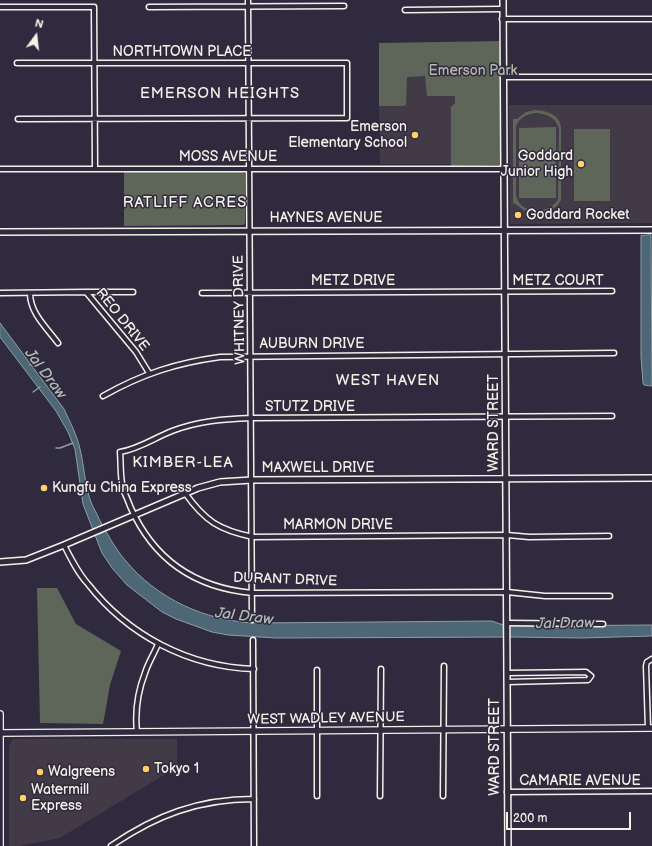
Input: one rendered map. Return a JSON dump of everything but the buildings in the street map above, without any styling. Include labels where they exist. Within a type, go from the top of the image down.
[{"type":"main road","points":[[0,714],[0,846]]},
{"type":"main road","name":"WEST WADLEY AVENUE","points":[[0,733],[650,728]]},
{"type":"street","name":"WHITNEY DRIVE","points":[[248,0],[252,418],[252,620]]},
{"type":"street","name":"WARD STREET","points":[[503,0],[508,846]]},
{"type":"street","points":[[149,7],[344,6]]},
{"type":"street","points":[[0,7],[94,7],[95,168]]},
{"type":"street","points":[[404,10],[502,9]]},
{"type":"street","points":[[502,19],[652,19]]},
{"type":"street","name":"NORTHTOWN PLACE","points":[[17,63],[347,63],[347,118],[249,118]]},
{"type":"street","points":[[503,77],[652,77]]},
{"type":"street","points":[[18,119],[249,118]]},
{"type":"street","name":"MOSS AVENUE","points":[[0,169],[504,169]]},
{"type":"street","name":"HAYNES AVENUE","points":[[0,232],[250,230],[652,230]]},
{"type":"street","name":"METZ COURT","points":[[505,292],[612,291]]},
{"type":"street","points":[[86,292],[133,292]]},
{"type":"street","name":"REO DRIVE","points":[[0,293],[86,292],[136,352],[149,373]]},
{"type":"street","name":"METZ DRIVE","points":[[202,293],[505,292]]},
{"type":"street","points":[[30,293],[32,310],[58,343]]},
{"type":"street","name":"AUBURN DRIVE","points":[[102,396],[126,383],[163,368],[201,359],[220,357],[614,354]]},
{"type":"street","name":"STUTZ DRIVE","points":[[120,452],[139,447],[172,431],[190,425],[218,420],[252,418],[612,416]]},
{"type":"street","name":"DURANT DRIVE","points":[[120,452],[123,488],[143,531],[158,550],[181,570],[198,580],[216,587],[234,592],[253,594],[507,592],[545,596],[610,596]]},
{"type":"street","name":"MAXWELL DRIVE","points":[[0,562],[26,560],[94,533],[185,493],[220,482],[252,480],[652,478]]},
{"type":"street","name":"MARMON DRIVE","points":[[185,493],[197,509],[214,524],[232,533],[252,537],[507,535],[529,537],[609,536]]},
{"type":"street","points":[[64,545],[87,584],[107,606],[138,632],[178,654],[203,662],[228,667],[254,669]]},
{"type":"street","points":[[507,623],[603,624]]},
{"type":"street","points":[[253,640],[254,846]]},
{"type":"street","points":[[137,732],[136,719],[139,693],[145,673],[158,644]]},
{"type":"street","points":[[650,728],[646,666],[647,662],[652,659]]},
{"type":"street","points":[[443,796],[443,736],[445,730],[444,666]]},
{"type":"street","points":[[380,669],[380,796]]},
{"type":"street","points":[[317,670],[317,796]]},
{"type":"street","points":[[507,673],[586,672],[591,676],[588,680],[507,682]]},
{"type":"street","name":"CAMARIE AVENUE","points":[[508,792],[652,791]]},
{"type":"street","points":[[111,846],[134,831],[160,818],[183,809],[204,804],[254,799]]},
{"type":"shaded area","name":"Emerson Elementary School","points":[[407,76],[425,76],[428,96],[455,96],[455,103],[451,107],[451,164],[380,164],[379,106],[404,106]]},
{"type":"shaded area","name":"Goddard Junior High","points":[[509,105],[652,105],[652,223],[510,224]]},
{"type":"shaded area","points":[[13,739],[177,739],[177,767],[60,838],[19,846],[9,846],[9,746]]},
{"type":"green space","name":"Emerson Park","points":[[502,41],[503,169],[498,165],[451,166],[451,107],[455,103],[455,96],[427,96],[425,76],[407,77],[406,105],[379,106],[379,43]]},
{"type":"green space","points":[[535,110],[552,114],[558,119],[561,127],[561,200],[558,205],[549,211],[539,213],[529,212],[513,203],[513,119],[517,119],[526,112]],"holes":[[[533,113],[540,113],[553,119],[558,125],[559,129],[558,199],[548,208],[535,210],[522,206],[518,201],[516,194],[516,126],[524,116]]]},
{"type":"green space","points":[[556,127],[556,198],[519,198],[519,128]]},
{"type":"green space","points":[[574,129],[610,129],[610,201],[574,201]]},
{"type":"green space","points":[[124,171],[243,172],[245,174],[245,223],[243,225],[124,226]]},
{"type":"green space","points":[[37,588],[57,588],[76,624],[121,651],[110,685],[103,724],[40,723]]},
{"type":"water","points":[[651,235],[652,386],[644,385],[643,383],[641,357],[641,236]]},
{"type":"water","points":[[0,323],[64,409],[79,444],[87,490],[91,502],[114,545],[138,574],[167,597],[219,618],[255,623],[492,621],[513,626],[652,625],[652,636],[582,638],[276,638],[228,635],[212,632],[176,619],[162,612],[127,585],[112,568],[102,553],[83,504],[75,449],[68,432],[56,411],[0,337]]},
{"type":"waterway","name":"Jal Draw","points":[[30,365],[35,362]]},
{"type":"waterway","name":"Jal Draw","points":[[33,392],[40,387]]},
{"type":"waterway","points":[[56,448],[73,443]]},
{"type":"place","name":"Emerson Elementary School","points":[[415,135]]},
{"type":"place","name":"Goddard Junior High","points":[[581,164]]},
{"type":"place","name":"Goddard Rocket","points":[[518,215]]},
{"type":"place","name":"Kungfu China Express","points":[[44,488]]},
{"type":"place","name":"Tokyo 1","points":[[146,769]]},
{"type":"place","name":"Walgreens","points":[[40,772]]},
{"type":"place","name":"Watermill Express","points":[[23,798]]},
{"type":"district","name":"EMERSON HEIGHTS","points":[[220,94]]},
{"type":"district","name":"RATLIFF ACRES","points":[[185,203]]},
{"type":"district","name":"WEST HAVEN","points":[[388,381]]},
{"type":"district","name":"KIMBER-LEA","points":[[183,463]]}]
